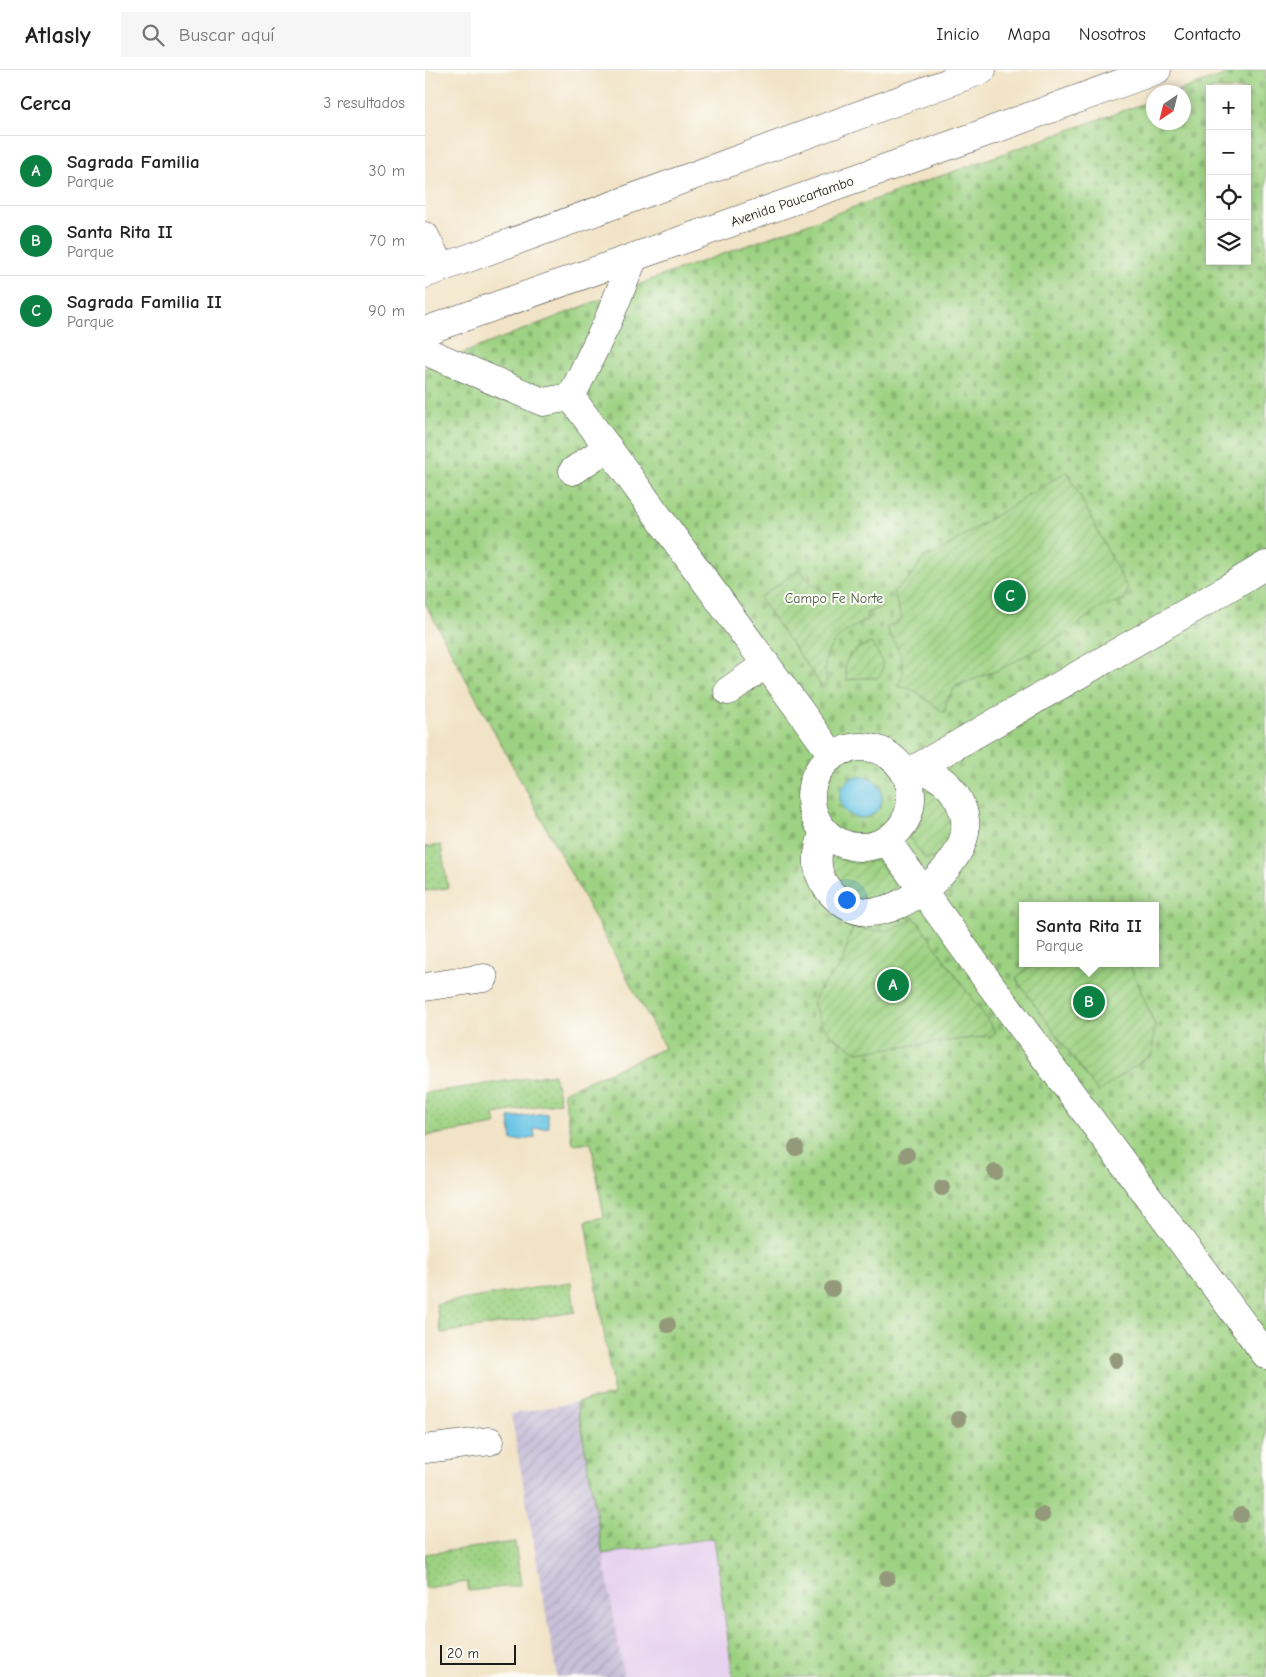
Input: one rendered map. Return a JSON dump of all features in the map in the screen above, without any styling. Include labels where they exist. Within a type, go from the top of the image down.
[{"type":"main road","points":[[425,236],[433,271],[981,70]]},
{"type":"main road","name":"Avenida Paucartambo","points":[[425,331],[955,144],[1157,70]]},
{"type":"main road","points":[[571,397],[607,323],[634,256]]},
{"type":"main road","points":[[425,351],[543,402],[571,397]]},
{"type":"main road","points":[[571,397],[833,756]]},
{"type":"main road","points":[[573,471],[608,447]]},
{"type":"main road","points":[[905,774],[1266,565]]},
{"type":"main road","points":[[728,691],[766,664]]},
{"type":"main road","points":[[865,747],[882,752],[896,761],[905,774],[911,789],[911,805],[906,820],[897,833],[887,841],[877,846],[865,848],[837,841],[824,830],[815,816],[811,800],[813,783],[821,768],[833,756],[848,749],[865,747]]},
{"type":"main road","points":[[824,830],[818,847],[817,865],[823,883],[834,897],[849,907],[867,912],[885,910],[923,890],[954,858],[962,844],[965,832],[964,814],[958,798],[947,784],[933,775],[916,770],[905,774]]},
{"type":"main road","points":[[887,841],[990,984],[1266,1355]]},
{"type":"main road","points":[[425,987],[484,978]]},
{"type":"main road","points":[[425,1449],[491,1441]]},
{"type":"shaded area","points":[[577,1402],[624,1677],[557,1677],[511,1414]]},
{"type":"shaded area","points":[[714,1538],[733,1677],[624,1677],[603,1554]]},
{"type":"green space","name":"Campo Fe Norte","points":[[1238,70],[1266,70],[1266,1677],[733,1677],[714,1538],[603,1554],[577,1402],[614,1395],[586,1221],[604,1217],[591,1142],[573,1144],[563,1092],[665,1048],[425,603],[425,368],[653,279],[1146,103],[1146,130],[1191,130],[1191,86]]},
{"type":"green space","points":[[1067,471],[1128,590],[1124,600],[1097,609],[1065,634],[1001,669],[956,686],[946,702],[945,712],[915,691],[897,685],[903,672],[901,656],[886,628],[902,619],[893,591],[907,580],[924,557],[933,555]]},
{"type":"green space","points":[[800,569],[808,580],[819,589],[831,595],[845,599],[859,599],[872,594],[878,609],[866,613],[868,620],[848,630],[833,643],[828,651],[826,661],[825,671],[828,684],[823,688],[759,598]]},
{"type":"green space","points":[[871,643],[881,660],[881,674],[877,678],[847,680],[845,666],[849,656]]},
{"type":"green space","points":[[922,788],[933,792],[942,799],[947,806],[951,822],[950,839],[946,846],[941,853],[926,859],[909,837],[920,820]]},
{"type":"green space","points":[[441,845],[448,888],[425,891],[425,847]]},
{"type":"green space","points":[[830,855],[853,863],[878,860],[894,883],[893,890],[880,900],[851,897],[831,875]]},
{"type":"green space","points":[[914,917],[996,1032],[990,1036],[857,1052],[837,1040],[821,1024],[813,1003],[818,992],[840,968],[853,927],[877,931],[892,929]]},
{"type":"green space","points":[[1029,967],[1131,967],[1155,1025],[1152,1054],[1098,1092],[1016,979]]},
{"type":"green space","points":[[554,1074],[560,1102],[494,1114],[496,1125],[425,1136],[425,1093]]},
{"type":"green space","points":[[571,1282],[575,1312],[441,1333],[436,1304]]},
{"type":"green space","points":[[515,1542],[521,1585],[469,1591],[467,1582],[425,1588],[425,1554]]},
{"type":"water","points":[[865,776],[873,779],[879,785],[882,797],[879,809],[873,815],[857,818],[849,815],[843,809],[840,793],[843,785],[849,779]]},
{"type":"water","points":[[547,1113],[549,1127],[534,1129],[535,1138],[512,1141],[509,1118]]},
{"type":"place","name":"Sagrada Familia II","points":[[1010,596]]},
{"type":"place","name":"Sagrada Familia","points":[[893,985]]},
{"type":"place","name":"Santa Rita II","points":[[1089,1002]]}]
